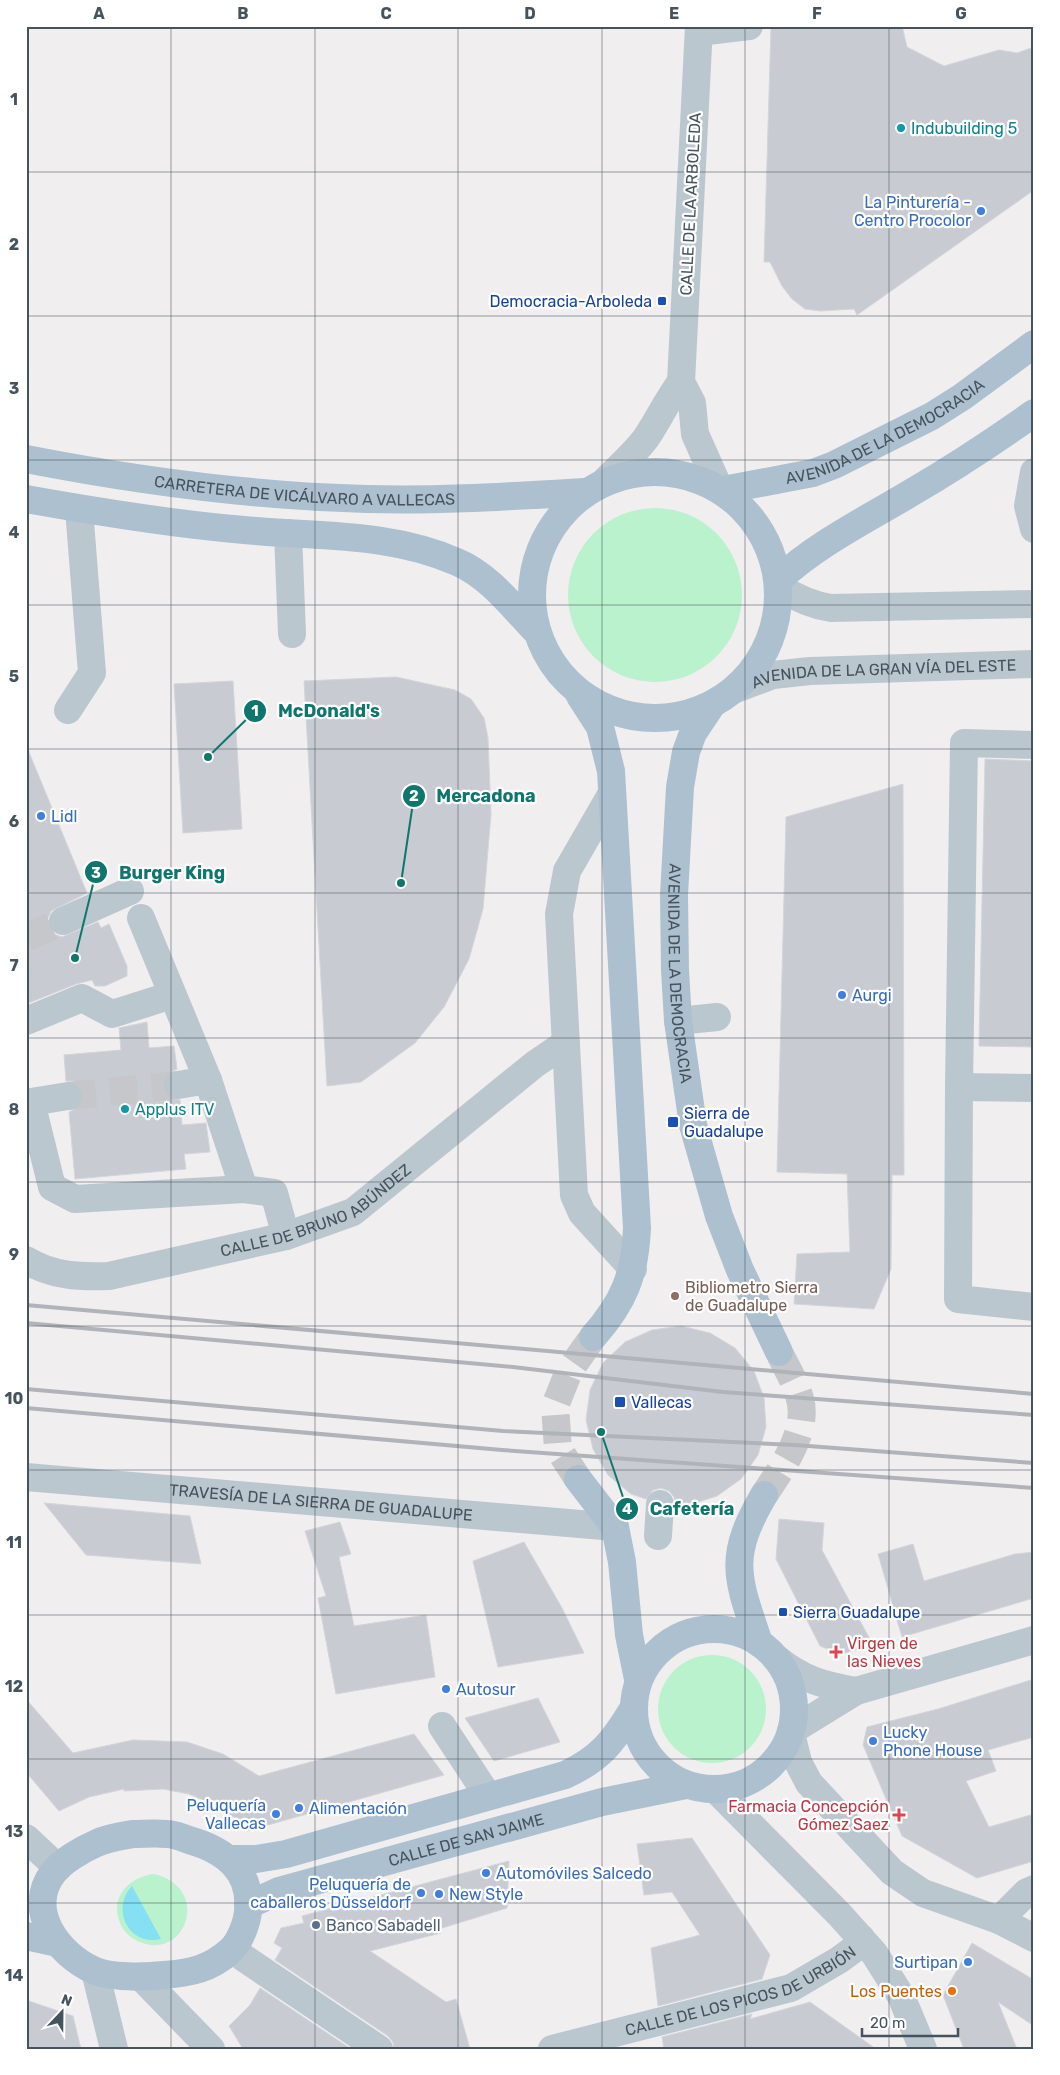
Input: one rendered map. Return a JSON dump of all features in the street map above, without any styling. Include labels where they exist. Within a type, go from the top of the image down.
[{"type":"main road","name":"AVENIDA DE LA DEMOCRACIA","points":[[721,489],[814,473],[834,466],[939,411],[1034,344]]},
{"type":"main road","points":[[779,583],[801,559],[825,542],[965,462],[1034,413]]},
{"type":"main road","name":"CARRETERA DE VICÁLVARO A VALLECAS","points":[[26,459],[81,470],[178,484],[278,494],[368,499],[449,499],[596,486]]},
{"type":"main road","points":[[579,694],[600,706],[642,717],[670,718],[711,706],[736,689],[752,670],[768,643],[775,620],[779,583],[775,563],[766,539],[752,517],[721,489],[693,476],[658,470],[632,471],[596,486],[568,508],[554,526],[540,553],[531,608],[534,629],[543,651],[558,673],[579,694],[600,727],[611,771],[637,1228],[633,1269],[625,1294],[593,1337]]},
{"type":"main road","points":[[26,499],[161,522],[372,538],[410,545],[442,556],[470,569],[497,590],[534,629]]},
{"type":"main road","name":"AVENIDA DE LA DEMOCRACIA","points":[[711,706],[693,733],[686,752],[680,787],[674,894],[678,1021],[693,1125],[719,1216],[740,1270],[779,1352]]},
{"type":"main road","points":[[578,1479],[614,1527],[622,1562],[628,1635],[638,1679],[633,1709],[636,1734],[653,1762],[686,1785],[716,1790],[741,1785],[762,1774],[780,1756],[791,1732],[794,1701],[788,1678],[767,1650],[739,1575],[742,1540],[748,1522],[764,1495]]},
{"type":"main road","points":[[638,1679],[651,1659],[665,1644],[687,1633],[713,1629],[737,1632],[767,1650]]},
{"type":"main road","points":[[231,1859],[286,1854],[565,1775],[584,1767],[613,1741],[633,1709]]},
{"type":"main road","name":"CALLE DE SAN JAIME","points":[[248,1905],[279,1891],[529,1822],[639,1793],[686,1785]]},
{"type":"main road","points":[[133,1834],[169,1834],[201,1843],[231,1859],[244,1878],[248,1905],[247,1922],[232,1950],[213,1965],[190,1972],[142,1978],[95,1971],[74,1959],[58,1943],[45,1923],[42,1901],[45,1875],[98,1842],[133,1834]]},
{"type":"main road","points":[[26,1936],[58,1943]]},
{"type":"street","points":[[699,29],[750,26]]},
{"type":"street","name":"CALLE DE LA ARBOLEDA","points":[[699,29],[681,382],[692,403],[695,434],[721,489]]},
{"type":"street","points":[[596,486],[644,440],[664,411],[668,399],[681,382]]},
{"type":"street","points":[[1034,472],[1028,506],[1034,529]]},
{"type":"street","points":[[68,710],[92,673],[80,509]]},
{"type":"street","points":[[288,533],[292,634]]},
{"type":"street","points":[[779,583],[798,599],[815,606],[831,608],[1034,604]]},
{"type":"street","name":"AVENIDA DE LA GRAN VÍA DEL ESTE","points":[[736,689],[773,675],[810,671],[1034,664]]},
{"type":"street","points":[[1034,745],[964,744],[958,1299],[1034,1307]]},
{"type":"street","points":[[612,793],[566,871],[562,885],[559,914],[574,1195],[582,1213],[633,1269]]},
{"type":"street","points":[[63,921],[130,891]]},
{"type":"street","points":[[141,918],[208,1080],[244,1188]]},
{"type":"street","points":[[26,1021],[82,998],[112,1014],[172,995]]},
{"type":"street","points":[[678,1021],[717,1017]]},
{"type":"street","name":"CALLE DE BRUNO ABÚNDEZ","points":[[26,1260],[51,1272],[80,1277],[109,1276],[286,1236],[353,1212],[535,1064],[566,1043]]},
{"type":"street","points":[[178,1086],[208,1080]]},
{"type":"street","points":[[959,1086],[1034,1088]]},
{"type":"street","points":[[68,1096],[31,1102],[52,1187],[75,1199],[244,1188],[274,1193],[286,1236]]},
{"type":"street","name":"TRAVESÍA DE LA SIERRA DE GUADALUPE","points":[[28,1477],[614,1527]]},
{"type":"street","points":[[658,1536],[660,1504]]},
{"type":"street","points":[[1034,1640],[856,1691],[791,1732],[798,1762],[809,1783],[892,1872],[935,1898],[999,1920],[1034,1938]]},
{"type":"street","points":[[767,1650],[792,1672],[813,1682],[856,1691]]},
{"type":"street","points":[[442,1726],[488,1796]]},
{"type":"street","points":[[716,1790],[861,1938],[901,1996],[923,2049]]},
{"type":"street","points":[[26,1838],[45,1875]]},
{"type":"street","points":[[999,1920],[1027,1892],[1034,1888]]},
{"type":"street","name":"CALLE DE LOS PICOS DE URBIÓN","points":[[552,2049],[791,1988],[854,1950],[861,1938]]},
{"type":"street","points":[[232,1950],[379,2049]]},
{"type":"street","points":[[95,1971],[114,2049]]},
{"type":"street","points":[[142,1978],[211,2049]]},
{"type":"green space","points":[[655,508],[672,510],[688,515],[710,528],[722,540],[738,570],[742,595],[740,612],[735,628],[722,650],[710,662],[680,678],[655,682],[638,680],[622,675],[600,662],[588,650],[572,620],[568,595],[570,578],[575,562],[588,540],[600,528],[630,512]]},
{"type":"green space","points":[[712,1655],[733,1659],[750,1671],[762,1688],[766,1709],[762,1730],[750,1747],[733,1759],[712,1763],[691,1759],[674,1747],[662,1730],[658,1709],[662,1688],[674,1671],[691,1659]]},
{"type":"green space","points":[[154,1874],[172,1882],[183,1893],[187,1907],[186,1920],[180,1933],[170,1941],[156,1945],[140,1942],[129,1935],[119,1921],[117,1908],[121,1893],[126,1887],[139,1878]]},
{"type":"water","points":[[132,1886],[161,1939],[150,1940],[140,1937],[132,1932],[126,1924],[123,1915],[123,1905],[126,1895]]},
{"type":"building","name":"Indubuilding 5","points":[[771,26],[902,26],[907,47],[944,66],[999,50],[1017,53],[1034,47],[1034,190],[857,315],[854,309],[821,311],[805,309],[792,299],[782,286],[770,262],[764,262]]},
{"type":"building","points":[[396,677],[455,690],[471,699],[484,718],[488,738],[491,814],[483,909],[469,959],[444,1007],[415,1043],[361,1082],[327,1086],[304,681]]},
{"type":"building","points":[[233,681],[242,829],[183,833],[174,684]]},
{"type":"building","points":[[26,745],[87,893],[51,911],[47,920],[49,928],[54,934],[62,937],[98,922],[101,928],[109,924],[127,966],[127,976],[105,986],[95,986],[92,980],[76,984],[26,1004]]},
{"type":"building","points":[[985,759],[1034,761],[1034,1047],[979,1046]]},
{"type":"building","name":"Aurgi","points":[[903,784],[904,1175],[892,1175],[891,1269],[874,1309],[794,1304],[797,1254],[850,1252],[847,1174],[777,1172],[786,817]]},
{"type":"building","name":"Applus ITV","points":[[147,1022],[149,1048],[174,1046],[177,1069],[168,1073],[164,1079],[163,1087],[166,1095],[172,1099],[180,1100],[182,1125],[206,1123],[210,1152],[184,1154],[186,1169],[75,1179],[69,1112],[78,1108],[83,1101],[83,1094],[80,1086],[73,1081],[66,1081],[64,1055],[121,1050],[119,1028]]},
{"type":"building","points":[[681,1326],[710,1333],[735,1348],[754,1371],[764,1398],[766,1427],[758,1455],[741,1479],[717,1496],[689,1505],[676,1505],[674,1497],[669,1491],[661,1488],[653,1490],[646,1499],[631,1494],[608,1475],[593,1449],[586,1420],[590,1390],[603,1363],[625,1342],[652,1330]]},
{"type":"building","points":[[44,1503],[190,1516],[201,1564],[86,1555]]},
{"type":"building","points":[[779,1519],[824,1523],[822,1550],[873,1645],[841,1654],[820,1646],[776,1559]]},
{"type":"building","points":[[340,1522],[351,1554],[339,1557],[354,1626],[426,1615],[435,1677],[336,1694],[318,1598],[326,1596],[305,1531]]},
{"type":"building","points":[[524,1542],[562,1608],[584,1653],[498,1667],[473,1561]]},
{"type":"building","points":[[913,1544],[924,1581],[1015,1554],[1034,1552],[1034,1598],[902,1637],[878,1554]]},
{"type":"building","points":[[1034,1679],[1034,1737],[988,1750],[996,1771],[966,1781],[989,1827],[1034,1814],[1034,1861],[977,1878],[902,1836],[863,1745],[867,1727],[938,1709]]},
{"type":"building","points":[[538,1698],[560,1742],[494,1761],[465,1718]]},
{"type":"building","points":[[26,1699],[73,1753],[133,1740],[187,1742],[223,1754],[259,1776],[414,1734],[444,1775],[247,1831],[235,1818],[214,1805],[189,1794],[163,1789],[124,1791],[124,1789],[89,1797],[59,1811],[26,1772]]},
{"type":"building","points":[[692,1838],[770,1955],[762,1979],[658,2006],[651,1948],[700,1935],[672,1892],[644,1895],[637,1844]]},
{"type":"building","points":[[509,1861],[507,1908],[439,1929],[441,1933],[370,1951],[446,2002],[456,1999],[470,2049],[394,2049],[393,2042],[388,2036],[275,1960],[282,1948],[274,1943],[281,1928],[304,1923],[302,1916]]},
{"type":"building","points":[[972,1943],[1034,1980],[1034,2026],[998,2002],[1017,2049],[964,2049],[943,1995]]},
{"type":"building","points":[[260,1988],[351,2049],[243,2049],[229,2026],[250,2005]]},
{"type":"building","points":[[26,2000],[73,2016],[81,2049],[26,2049]]},
{"type":"building","points":[[810,2002],[876,2049],[664,2049],[662,2037],[752,2014],[750,2019]]},
{"type":"tunnel","points":[[26,938],[63,921]]},
{"type":"tunnel","points":[[68,1096],[178,1085]]},
{"type":"tunnel","points":[[578,1479],[558,1448],[555,1406],[569,1371],[593,1337]]},
{"type":"tunnel","points":[[764,1495],[792,1450],[801,1424],[800,1399],[779,1352]]},
{"type":"railway","points":[[26,1305],[1034,1394]]},
{"type":"railway","points":[[26,1323],[513,1367],[723,1392],[1034,1415]]},
{"type":"railway","points":[[26,1389],[503,1431],[795,1445],[1034,1463]]},
{"type":"railway","points":[[26,1408],[502,1450],[1034,1488]]},
{"type":"place","name":"Indubuilding 5","points":[[901,128]]},
{"type":"place","name":"La Pinturería - Centro Procolor","points":[[981,211]]},
{"type":"place","name":"Democracia-Arboleda","points":[[662,301]]},
{"type":"place","name":"McDonald's","points":[[208,757]]},
{"type":"place","name":"Lidl","points":[[41,816]]},
{"type":"place","name":"Mercadona","points":[[401,883]]},
{"type":"place","name":"Burger King","points":[[75,958]]},
{"type":"place","name":"Aurgi","points":[[842,995]]},
{"type":"place","name":"Applus ITV","points":[[125,1109]]},
{"type":"place","name":"Sierra de Guadalupe","points":[[673,1122]]},
{"type":"place","name":"Bibliometro Sierra de Guadalupe","points":[[675,1296]]},
{"type":"place","name":"Vallecas","points":[[620,1402]]},
{"type":"place","name":"Cafetería","points":[[601,1432]]},
{"type":"place","name":"Sierra Guadalupe","points":[[783,1612]]},
{"type":"place","name":"Virgen de las Nieves","points":[[836,1652]]},
{"type":"place","name":"Autosur","points":[[446,1689]]},
{"type":"place","name":"Lucky Phone House","points":[[873,1741]]},
{"type":"place","name":"Alimentación","points":[[299,1808]]},
{"type":"place","name":"Peluquería Vallecas","points":[[276,1814]]},
{"type":"place","name":"Farmacia Concepción Gómez Saez","points":[[899,1815]]},
{"type":"place","name":"Automóviles Salcedo","points":[[486,1873]]},
{"type":"place","name":"Peluquería de caballeros Düsseldorf","points":[[421,1893]]},
{"type":"place","name":"New Style","points":[[439,1894]]},
{"type":"place","name":"Banco Sabadell","points":[[316,1925]]},
{"type":"place","name":"Surtipan","points":[[968,1962]]},
{"type":"place","name":"Los Puentes","points":[[952,1991]]}]
